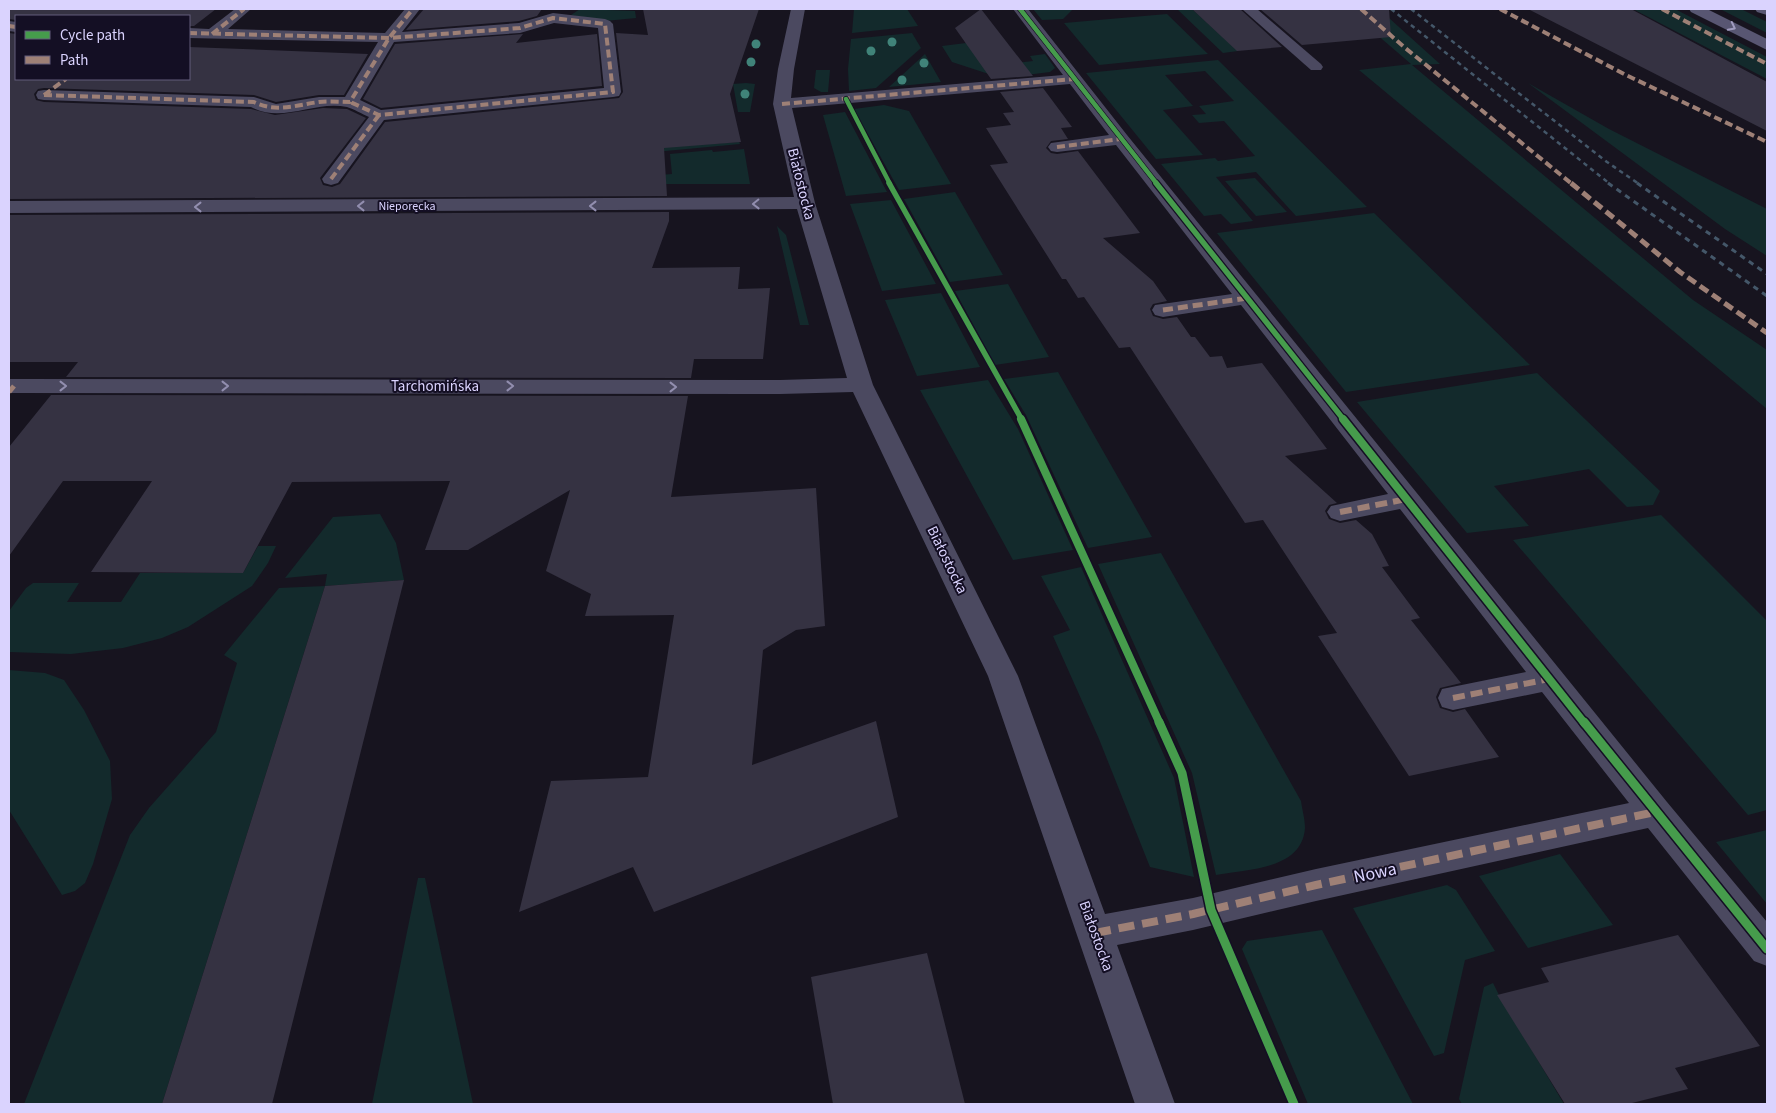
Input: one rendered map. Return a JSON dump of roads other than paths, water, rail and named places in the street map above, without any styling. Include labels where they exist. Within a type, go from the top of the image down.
[{"type":"main road","points":[[1696,9],[1767,45]]},
{"type":"main road","points":[[1762,9],[1767,11]]},
{"type":"street","points":[[212,34],[244,9]]},
{"type":"street","points":[[350,102],[389,38],[412,9]]},
{"type":"street","name":"Białostocka","points":[[798,9],[786,69],[782,104],[805,203],[861,384],[1003,676],[1155,1104]]},
{"type":"street","points":[[1020,9],[1074,80],[1655,812],[1767,948]]},
{"type":"street","points":[[65,80],[44,95],[254,102],[261,107],[283,110],[315,103],[350,102],[379,115],[613,92],[605,24],[553,18],[520,28],[389,38],[190,33]]},
{"type":"street","points":[[782,104],[1074,80]]},
{"type":"street","points":[[331,179],[379,115]]},
{"type":"street","points":[[1056,147],[1120,138]]},
{"type":"street","name":"Nieporęcka","points":[[9,207],[726,205],[805,203]]},
{"type":"street","points":[[1163,310],[1248,298]]},
{"type":"street","name":"Tarchomińska","points":[[11,388],[780,387],[861,384]]},
{"type":"street","points":[[1340,512],[1407,499]]},
{"type":"street","points":[[1453,698],[1549,678]]},
{"type":"street","name":"Nowa","points":[[1095,933],[1193,914],[1316,885],[1655,812]]},
{"type":"lane","points":[[1248,9],[1316,67]]},
{"type":"railway","points":[[1391,9],[1610,184]]},
{"type":"railway","points":[[1411,9],[1607,162],[1639,184]]},
{"type":"railway","points":[[1608,183],[1767,296]]},
{"type":"railway","points":[[1637,183],[1767,274]]}]
